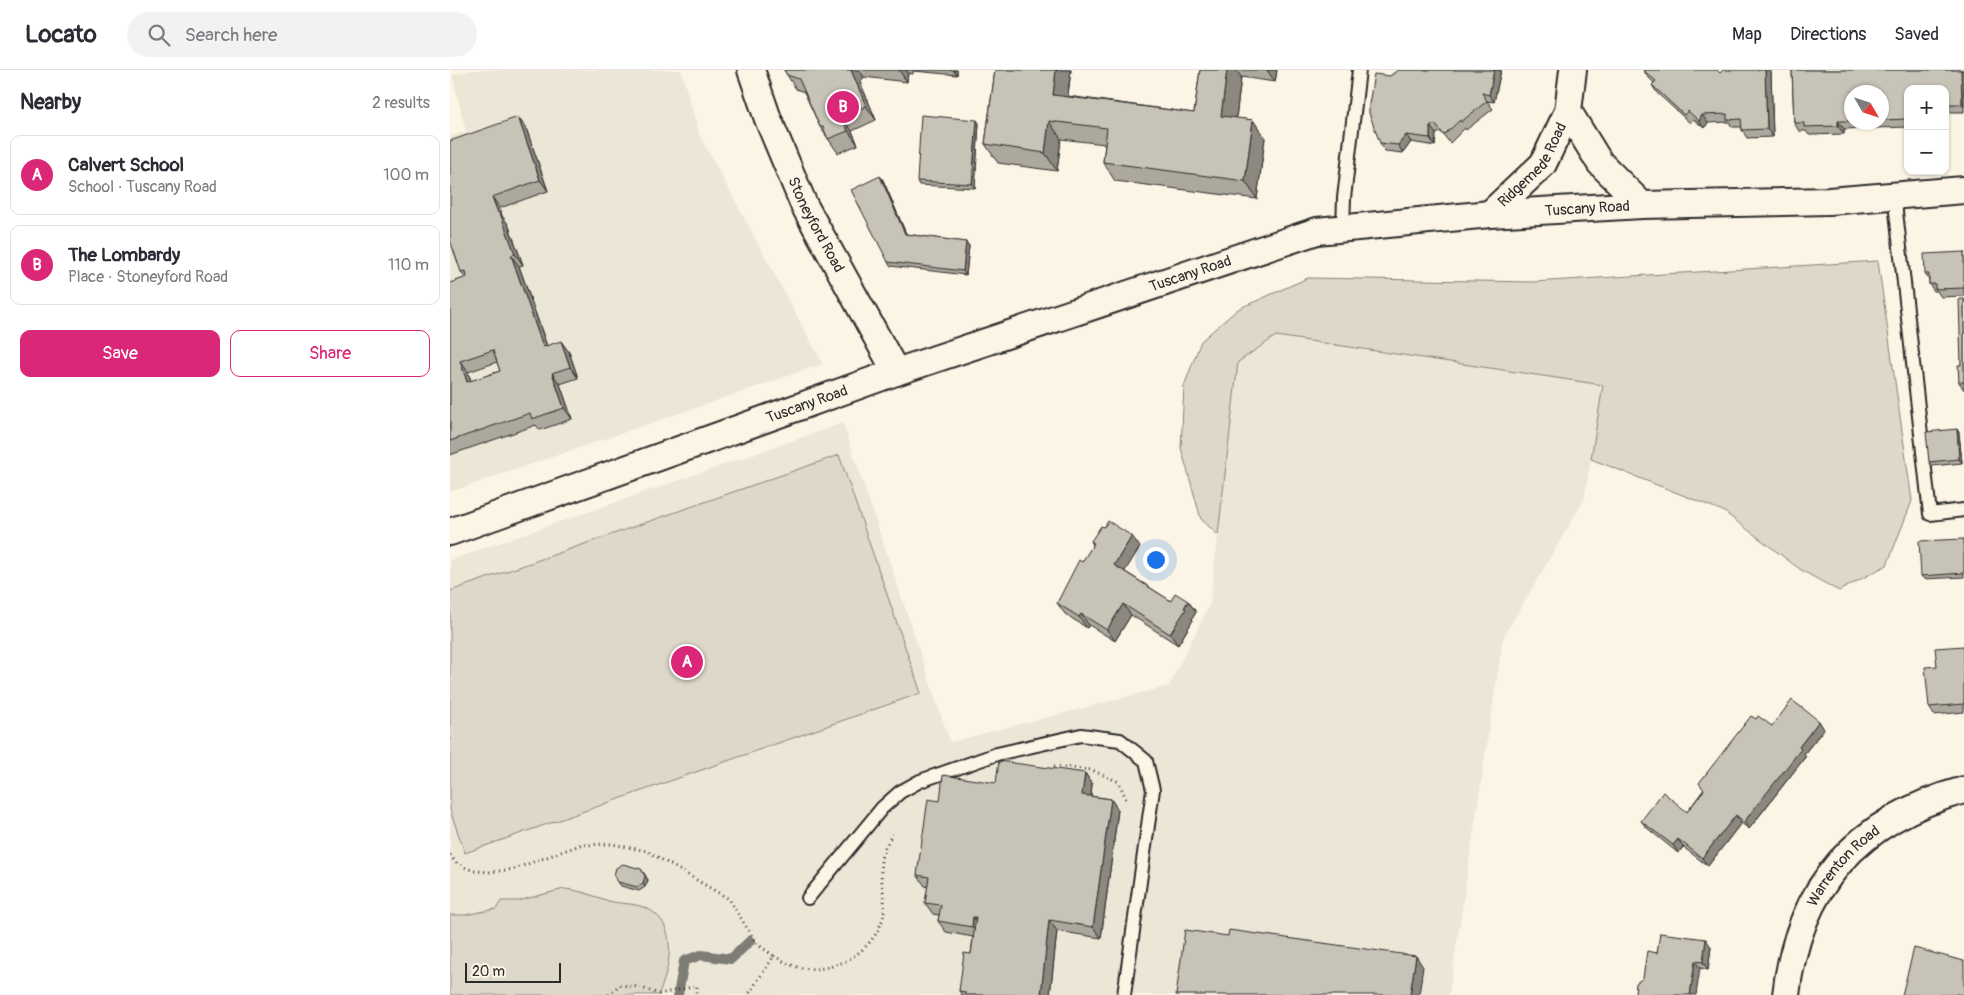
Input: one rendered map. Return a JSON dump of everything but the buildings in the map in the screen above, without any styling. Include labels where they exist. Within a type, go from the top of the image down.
[{"type":"street","name":"Stoneyford Road","points":[[751,70],[768,119],[804,205],[896,372]]},
{"type":"street","name":"Ridgemede Road","points":[[1490,214],[1543,164],[1568,111],[1573,70]]},
{"type":"street","name":"Ridgemede Road","points":[[1568,111],[1600,163],[1642,205]]},
{"type":"street","name":"Tuscany Road","points":[[450,532],[896,372],[1317,231],[1490,214],[1642,205],[1829,201],[1894,194],[1964,190]]},
{"type":"street","name":"Warrenton Road","points":[[1786,995],[1789,967],[1797,934],[1806,913],[1825,879],[1841,861],[1878,830],[1916,808],[1964,790]]},
{"type":"lane","points":[[1344,228],[1344,198],[1359,70]]},
{"type":"lane","points":[[1894,194],[1930,514],[1964,510]]},
{"type":"lane","points":[[808,898],[882,808],[900,792],[920,781],[997,754],[1081,734],[1120,740],[1146,761],[1153,790],[1124,995]]},
{"type":"path","points":[[1049,766],[1092,770],[1119,782],[1129,806]]},
{"type":"path","points":[[450,855],[457,864],[474,870],[491,872],[514,869],[580,845],[612,844],[647,850],[729,899],[757,944],[774,956],[795,967],[836,966],[856,955],[872,938],[882,920],[882,856],[892,834],[898,827]]},
{"type":"path","points":[[748,995],[774,956]]},
{"type":"path","points":[[609,995],[619,985],[639,987],[659,994],[697,986],[696,995]]},
{"type":"shaded area","points":[[472,70],[681,70],[700,136],[823,364],[450,492],[450,136],[466,132],[452,75]]},
{"type":"shaded area","points":[[1878,261],[1912,501],[1887,565],[1839,591],[1801,570],[1723,511],[1591,459],[1603,385],[1276,336],[1238,362],[1218,535],[1201,519],[1181,448],[1184,386],[1201,341],[1238,309],[1308,278],[1533,282]]},
{"type":"shaded area","points":[[1276,336],[1604,385],[1584,500],[1503,638],[1449,995],[490,995],[450,965],[450,560],[843,423],[950,742],[1169,686],[1210,603],[1238,361]]},
{"type":"shaded area","points":[[839,455],[921,693],[465,853],[450,810],[450,591]]},
{"type":"shaded area","points":[[564,889],[613,902],[643,907],[655,913],[663,922],[667,933],[669,959],[663,984],[658,995],[450,995],[450,915],[465,915],[496,909],[501,901],[518,901]]},
{"type":"waterway","points":[[678,995],[684,961],[701,955],[731,959],[750,941]]},
{"type":"place","name":"The Lombardy","points":[[843,107]]},
{"type":"place","name":"Calvert School","points":[[687,662]]}]
